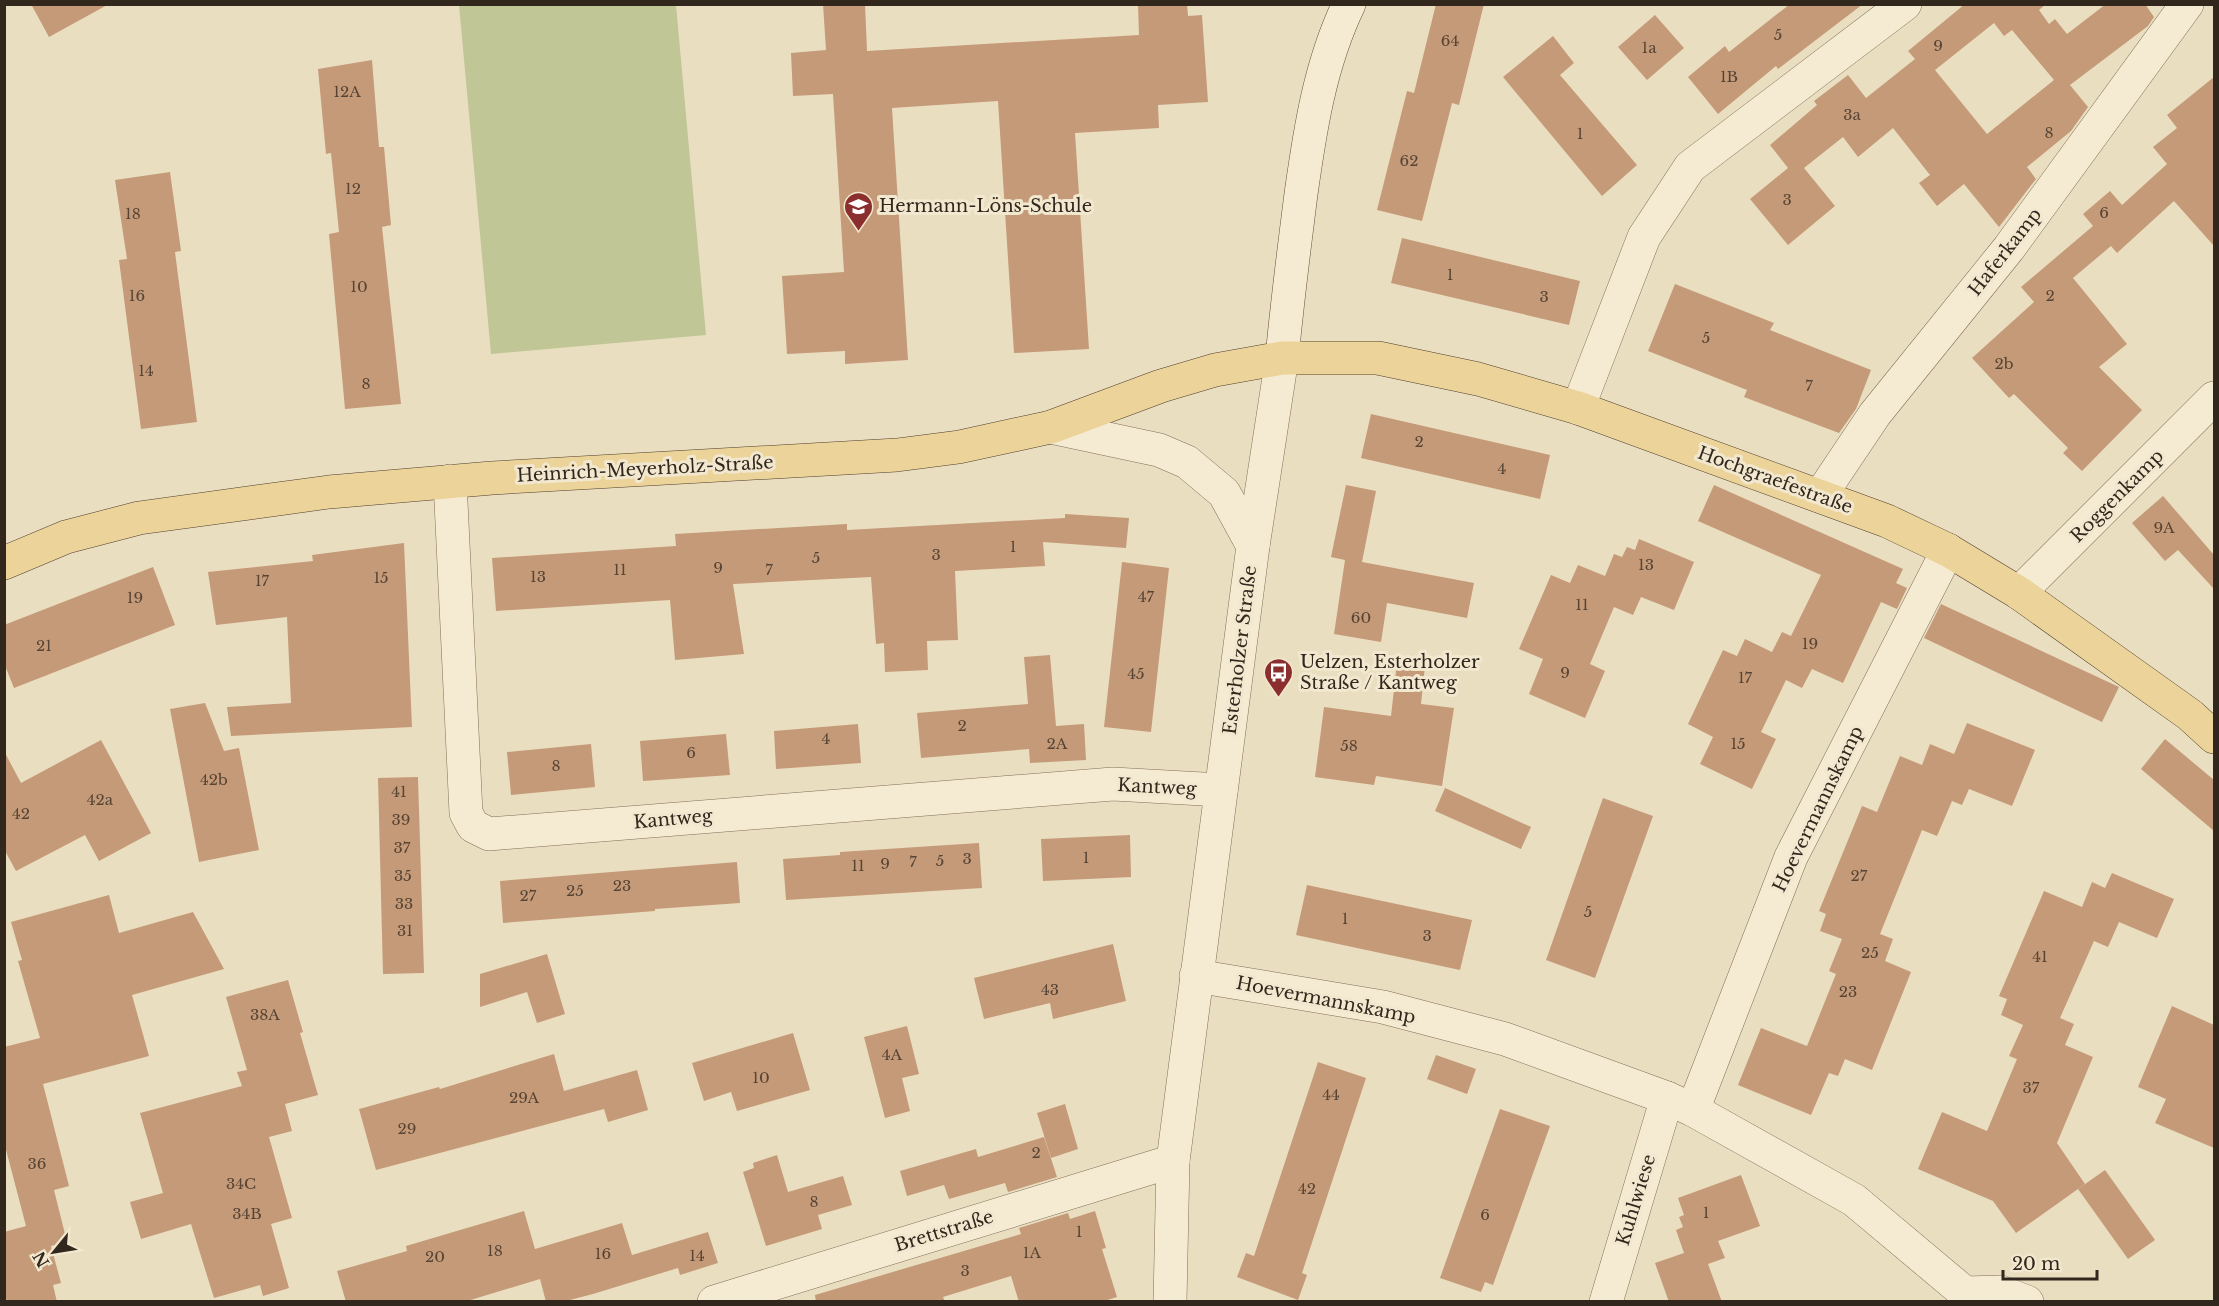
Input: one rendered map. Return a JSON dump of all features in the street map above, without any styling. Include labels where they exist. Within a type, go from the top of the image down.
[{"type":"main road","name":"Hochgraefestraße","points":[[1282,358],[1378,358],[1478,379],[1578,408],[1887,521],[1948,550],[2019,593],[2190,715],[2214,736]]},
{"type":"main road","name":"Heinrich-Meyerholz-Straße","points":[[4,563],[66,537],[139,518],[329,492],[450,481],[897,455],[959,447],[1051,427],[1161,386],[1215,370],[1282,358]]},
{"type":"street","name":"Esterholzer Straße","points":[[1170,1302],[1173,1161],[1253,546],[1282,358],[1290,273],[1311,124],[1336,31],[1348,4]]},
{"type":"street","points":[[1578,408],[1644,237],[1690,168],[1905,4]]},
{"type":"street","name":"Haferkamp","points":[[1820,496],[1875,414],[2010,248],[2187,4]]},
{"type":"street","name":"Roggenkamp","points":[[2019,593],[2214,398]]},
{"type":"street","points":[[1051,427],[1159,450],[1187,462],[1224,493],[1253,546]]},
{"type":"street","name":"Kantweg","points":[[450,481],[466,813],[473,826],[489,834],[1113,784],[1221,790]]},
{"type":"street","name":"Hoevermannskamp","points":[[1680,1104],[1791,857],[1948,550]]},
{"type":"street","name":"Hoevermannskamp","points":[[1196,976],[1394,1010],[1505,1039],[1680,1104],[1854,1200],[1967,1297],[2001,1292],[2027,1302]]},
{"type":"street","name":"Kuhlwiese","points":[[1606,1302],[1680,1104]]},
{"type":"street","name":"Brettstraße","points":[[714,1302],[1173,1161]]},
{"type":"green space","points":[[459,5],[676,5],[706,335],[491,354]]},
{"type":"building","points":[[31,4],[109,4],[49,37]]},
{"type":"building","points":[[823,4],[865,4],[867,51],[1139,35],[1138,4],[1187,4],[1188,16],[1202,15],[1208,102],[1158,105],[1159,128],[1075,133],[1089,349],[1014,353],[998,101],[892,108],[908,360],[845,364],[845,351],[787,354],[782,276],[844,272],[833,94],[793,96],[791,53],[826,50]]},
{"type":"building","points":[[1436,4],[1484,4],[1459,105],[1452,103],[1422,221],[1377,210],[1407,91],[1414,93]]},
{"type":"building","points":[[1790,4],[1863,4],[1778,69],[1776,66],[1718,114],[1688,77],[1725,46],[1729,52]]},
{"type":"building","points":[[1965,4],[2046,4],[2039,10],[2049,24],[2055,19],[2067,34],[2106,4],[2145,4],[2154,17],[2148,26],[2070,85],[2088,107],[2071,131],[2027,167],[2036,179],[1999,227],[1964,184],[1937,206],[1919,183],[1930,175],[1893,128],[1858,157],[1843,137],[1804,168],[1835,206],[1788,245],[1750,199],[1788,168],[1770,145],[1817,105],[1814,101],[1848,75],[1866,98],[1915,59],[1908,51]],"holes":[[[1994,23],[2004,36],[2012,30],[2054,80],[1987,134],[1935,70]]]},
{"type":"building","points":[[1655,15],[1684,48],[1647,80],[1618,47]]},
{"type":"building","points":[[1553,36],[1574,63],[1560,75],[1637,165],[1602,196],[1503,77]]},
{"type":"building","points":[[372,60],[379,147],[384,147],[391,225],[382,227],[401,404],[345,409],[329,234],[339,232],[331,153],[326,154],[318,69]]},
{"type":"building","points":[[2214,77],[2214,246],[2174,201],[2117,253],[2111,246],[2073,278],[2127,344],[2099,367],[2142,410],[2082,471],[2063,453],[2068,448],[2014,394],[2009,398],[1972,358],[2034,302],[2021,287],[2093,226],[2083,214],[2110,191],[2122,205],[2167,164],[2153,147],[2177,128],[2167,115]]},
{"type":"building","points":[[170,172],[181,251],[175,252],[197,422],[141,429],[119,260],[127,259],[115,180]]},
{"type":"building","points":[[1402,238],[1580,281],[1569,325],[1391,283]]},
{"type":"building","points":[[1675,284],[1774,323],[1770,330],[1871,370],[1856,409],[1839,433],[1744,397],[1747,390],[1648,351]]},
{"type":"building","points":[[1371,414],[1550,455],[1540,499],[1361,458]]},
{"type":"building","points":[[1346,485],[1376,491],[1362,562],[1474,583],[1467,618],[1387,603],[1381,642],[1334,634],[1345,560],[1331,557]]},
{"type":"building","points":[[1714,485],[1903,569],[1896,583],[1907,588],[1897,609],[1881,602],[1843,683],[1812,669],[1802,688],[1786,680],[1761,732],[1776,739],[1752,789],[1700,764],[1713,737],[1688,724],[1723,650],[1737,656],[1745,639],[1772,652],[1782,632],[1791,636],[1821,575],[1698,521]]},
{"type":"building","points":[[2163,496],[2214,555],[2214,589],[2178,550],[2165,561],[2132,523]]},
{"type":"building","points":[[1065,514],[1129,518],[1126,548],[1043,542],[1045,566],[955,571],[958,640],[927,641],[928,670],[885,672],[884,643],[876,644],[871,577],[733,584],[744,654],[675,660],[670,600],[496,611],[492,558],[676,546],[675,534],[847,524],[847,530],[1065,518]]},
{"type":"building","points":[[1639,539],[1694,562],[1674,610],[1641,597],[1633,615],[1614,607],[1590,664],[1605,671],[1585,718],[1529,694],[1543,659],[1519,649],[1551,575],[1570,583],[1578,565],[1605,576],[1614,554],[1622,557],[1627,547],[1635,550]]},
{"type":"building","points":[[404,543],[412,727],[231,736],[227,707],[291,703],[287,617],[216,625],[208,572],[313,561],[312,555]]},
{"type":"building","points":[[1122,562],[1169,568],[1151,732],[1104,727]]},
{"type":"building","points":[[153,567],[175,625],[14,688],[4,663],[4,625]]},
{"type":"building","points":[[1941,604],[2119,687],[2102,722],[1924,638]]},
{"type":"building","points":[[1050,655],[1056,726],[1084,724],[1086,760],[1030,763],[1029,749],[921,758],[917,713],[1028,704],[1024,657]]},
{"type":"building","points":[[1397,663],[1425,666],[1421,704],[1454,708],[1442,786],[1376,776],[1374,785],[1315,777],[1324,707],[1391,716]]},
{"type":"building","points":[[205,703],[224,751],[239,748],[259,850],[199,862],[170,709]]},
{"type":"building","points":[[1967,723],[2035,750],[2012,806],[1969,789],[1962,805],[1952,801],[1937,836],[1922,830],[1880,934],[1893,939],[1885,961],[1911,972],[1872,1070],[1845,1059],[1838,1076],[1829,1073],[1811,1115],[1738,1085],[1761,1028],[1807,1046],[1836,974],[1829,971],[1842,939],[1820,931],[1826,914],[1819,911],[1862,806],[1877,812],[1900,756],[1922,765],[1930,744],[1954,754]]},
{"type":"building","points":[[858,724],[861,763],[776,769],[774,731]]},
{"type":"building","points":[[726,734],[730,775],[643,781],[640,741]]},
{"type":"building","points":[[2165,739],[2214,780],[2214,831],[2141,769]]},
{"type":"building","points":[[101,740],[151,833],[99,861],[85,835],[16,871],[4,849],[4,751],[21,783]]},
{"type":"building","points":[[591,744],[595,787],[511,795],[507,752]]},
{"type":"building","points":[[418,777],[424,973],[383,974],[378,778]]},
{"type":"building","points":[[1445,788],[1531,827],[1521,849],[1435,811]]},
{"type":"building","points":[[1603,798],[1653,816],[1595,978],[1546,960]]},
{"type":"building","points":[[1130,835],[1131,877],[1043,881],[1041,839]]},
{"type":"building","points":[[979,843],[982,888],[786,900],[783,859],[840,855],[840,852]]},
{"type":"building","points":[[737,862],[740,903],[503,923],[500,881]]},
{"type":"building","points":[[2112,873],[2174,899],[2157,938],[2119,922],[2108,947],[2094,941],[2060,1018],[2074,1024],[2065,1045],[2093,1057],[2057,1143],[2085,1184],[2016,1233],[1993,1201],[1918,1169],[1942,1112],[1987,1131],[2017,1059],[2009,1056],[2023,1025],[2001,1015],[2007,999],[1999,996],[2044,891],[2082,907],[2092,882],[2105,888]]},
{"type":"building","points":[[1307,885],[1472,920],[1460,970],[1296,935]]},
{"type":"building","points":[[109,895],[119,933],[193,912],[224,969],[132,995],[149,1056],[43,1084],[69,1186],[54,1190],[67,1242],[51,1246],[61,1283],[53,1285],[57,1302],[7,1302],[4,1291],[4,1232],[26,1226],[4,1142],[4,1047],[40,1038],[18,961],[22,960],[11,922]]},
{"type":"building","points":[[1113,944],[1126,1001],[1053,1019],[1050,1003],[984,1019],[974,978]]},
{"type":"building","points":[[547,954],[565,1014],[537,1023],[527,992],[480,1007],[480,974]]},
{"type":"building","points":[[288,980],[318,1095],[285,1104],[292,1131],[269,1137],[292,1218],[271,1224],[289,1288],[263,1296],[260,1285],[214,1298],[191,1224],[141,1239],[130,1202],[163,1193],[140,1113],[242,1086],[237,1072],[247,1070],[226,997]]},
{"type":"building","points":[[2172,1006],[2214,1025],[2214,1148],[2155,1123],[2166,1099],[2138,1087]]},
{"type":"building","points":[[907,1026],[919,1074],[902,1078],[910,1111],[885,1118],[864,1037]]},
{"type":"building","points":[[793,1033],[810,1090],[737,1111],[731,1092],[704,1101],[692,1063]]},
{"type":"building","points":[[554,1054],[564,1091],[637,1070],[648,1110],[608,1122],[604,1109],[376,1170],[359,1109],[439,1087],[440,1089]]},
{"type":"building","points":[[1436,1055],[1476,1069],[1467,1094],[1427,1079]]},
{"type":"building","points":[[1318,1062],[1366,1078],[1302,1273],[1307,1275],[1298,1300],[1237,1277],[1246,1253],[1254,1256]]},
{"type":"building","points":[[1065,1104],[1078,1149],[1051,1158],[1037,1113]]},
{"type":"building","points":[[1500,1109],[1550,1126],[1493,1285],[1485,1282],[1481,1292],[1440,1278]]},
{"type":"building","points":[[1044,1137],[1057,1177],[1008,1192],[1005,1183],[949,1199],[944,1185],[907,1196],[900,1171],[976,1149],[978,1157]]},
{"type":"building","points":[[777,1155],[788,1192],[843,1176],[852,1205],[818,1215],[822,1229],[766,1246],[743,1172],[754,1168],[753,1163]]},
{"type":"building","points":[[2105,1170],[2155,1240],[2128,1259],[2078,1189]]},
{"type":"building","points":[[1741,1175],[1760,1226],[1718,1241],[1725,1258],[1708,1264],[1722,1302],[1669,1302],[1655,1263],[1684,1253],[1676,1230],[1683,1227],[1679,1217],[1684,1215],[1678,1198]]},
{"type":"building","points":[[524,1211],[535,1249],[622,1223],[632,1255],[708,1232],[718,1263],[680,1275],[678,1268],[562,1302],[546,1302],[540,1279],[464,1302],[346,1302],[337,1271],[407,1251],[406,1246]]},
{"type":"building","points":[[1095,1211],[1106,1248],[1102,1249],[1117,1297],[1101,1302],[1019,1302],[1011,1276],[943,1297],[945,1302],[816,1302],[815,1295],[1021,1234],[1019,1228],[1068,1213],[1070,1219]]},
{"type":"place","name":"Hermann-Löns-Schule","points":[[858,232]]},
{"type":"place","name":"Uelzen, Esterholzer Straße / Kantweg","points":[[1279,698]]}]
